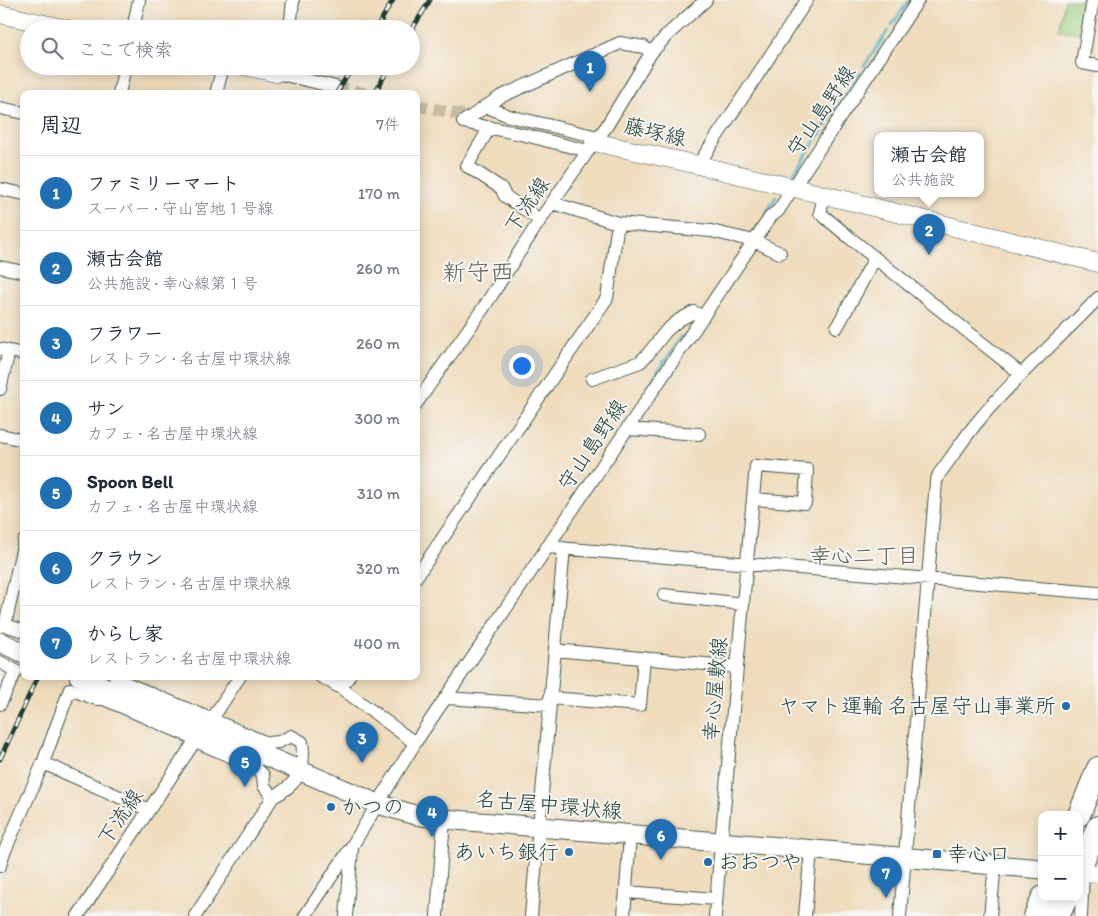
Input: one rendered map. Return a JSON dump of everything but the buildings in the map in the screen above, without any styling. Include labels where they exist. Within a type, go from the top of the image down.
[{"type":"highway","points":[[1080,811],[1098,768]]},
{"type":"highway","points":[[1085,872],[1098,827]]},
{"type":"highway","points":[[1035,916],[1041,901]]},
{"type":"highway","points":[[1058,916],[1065,901]]},
{"type":"main road","points":[[2,631],[20,648]]},
{"type":"main road","name":"名古屋中環状線","points":[[88,680],[378,804],[415,815],[1038,869]]},
{"type":"street","points":[[135,20],[139,0]]},
{"type":"street","points":[[291,20],[293,0]]},
{"type":"street","name":"下流線","points":[[420,398],[484,306],[540,220],[606,127],[652,53],[668,34],[706,0]]},
{"type":"street","points":[[698,165],[807,0]]},
{"type":"street","name":"守山島野線","points":[[305,916],[352,846],[415,743],[771,216],[778,211],[918,0]]},
{"type":"street","points":[[1093,0],[1082,63],[1098,66]]},
{"type":"street","points":[[0,14],[27,20]]},
{"type":"street","points":[[594,143],[525,134],[463,122],[500,97],[620,43],[644,47],[652,53]]},
{"type":"street","points":[[120,90],[123,75]]},
{"type":"street","points":[[217,90],[221,75]]},
{"type":"street","points":[[280,75],[284,81],[312,88],[312,90]]},
{"type":"street","points":[[294,75],[336,87]]},
{"type":"street","points":[[485,106],[509,116],[594,143]]},
{"type":"street","points":[[0,108],[20,112]]},
{"type":"street","name":"藤塚線","points":[[476,118],[698,165],[1098,263]]},
{"type":"street","points":[[490,127],[466,166],[501,188],[505,196],[540,220]]},
{"type":"street","points":[[0,188],[20,193]]},
{"type":"street","points":[[824,195],[820,213],[1021,374]]},
{"type":"street","points":[[552,203],[618,224],[711,231],[754,241],[780,253]]},
{"type":"street","points":[[420,571],[607,298],[618,224]]},
{"type":"street","points":[[837,327],[875,258]]},
{"type":"street","points":[[0,267],[20,271]]},
{"type":"street","points":[[900,916],[936,482],[939,474],[980,419],[1021,374],[1098,298]]},
{"type":"street","points":[[592,378],[640,362],[666,331],[690,313],[694,312],[703,317]]},
{"type":"street","points":[[0,389],[4,350],[20,353]]},
{"type":"street","points":[[627,429],[699,434]]},
{"type":"street","points":[[0,435],[20,439]]},
{"type":"street","name":"幸心屋敷線","points":[[715,916],[756,466],[807,470],[805,503],[753,499]]},
{"type":"street","points":[[547,547],[1098,593]]},
{"type":"street","points":[[531,916],[564,548]]},
{"type":"street","points":[[20,557],[2,631],[20,631]]},
{"type":"street","points":[[664,595],[743,604]]},
{"type":"street","points":[[555,650],[738,667]]},
{"type":"street","points":[[446,698],[640,705],[644,658]]},
{"type":"street","points":[[0,662],[16,671],[0,704]]},
{"type":"street","points":[[126,680],[267,743],[279,742],[290,736],[302,742],[304,754],[295,782],[273,797],[195,916]]},
{"type":"street","points":[[212,719],[237,680]]},
{"type":"street","points":[[327,680],[341,688],[415,743]]},
{"type":"street","points":[[341,688],[346,680]]},
{"type":"street","points":[[0,866],[43,763],[70,689],[96,700],[104,700],[255,767],[262,775],[264,786],[273,797]]},
{"type":"street","name":"下流線","points":[[78,916],[195,741]]},
{"type":"street","points":[[43,763],[149,810]]},
{"type":"street","points":[[437,916],[444,819]]},
{"type":"street","points":[[624,916],[630,835]]},
{"type":"street","points":[[346,916],[352,846]]},
{"type":"street","points":[[805,916],[811,850]]},
{"type":"street","points":[[990,916],[995,865]]},
{"type":"street","points":[[1081,916],[1085,872]]},
{"type":"street","points":[[626,892],[716,899]]},
{"type":"green space","points":[[1065,0],[1088,0],[1082,33],[1059,30]]},
{"type":"waterway","points":[[892,25],[909,0]]},
{"type":"waterway","points":[[864,66],[888,31]]},
{"type":"waterway","points":[[794,173],[860,73]]},
{"type":"waterway","points":[[766,214],[776,197]]},
{"type":"waterway","points":[[647,388],[683,336]]},
{"type":"tunnel","points":[[336,87],[349,90]]},
{"type":"tunnel","points":[[420,106],[476,118]]},
{"type":"railway","points":[[381,20],[393,0]]},
{"type":"railway","points":[[418,20],[430,0]]},
{"type":"railway","points":[[338,90],[348,75]]},
{"type":"railway","points":[[376,90],[385,75]]},
{"type":"railway","points":[[0,759],[36,680]]},
{"type":"place","name":"ファミリーマート","points":[[590,92]]},
{"type":"place","name":"瀬古会館","points":[[929,255]]},
{"type":"place","name":"ヤマト運輸 名古屋守山事業所","points":[[1066,706]]},
{"type":"place","name":"フラワー","points":[[362,763]]},
{"type":"place","name":"Spoon Bell","points":[[245,787]]},
{"type":"place","name":"かつの","points":[[331,807]]},
{"type":"place","name":"サン","points":[[432,837]]},
{"type":"place","name":"あいち銀行","points":[[569,852]]},
{"type":"place","name":"幸心口","points":[[937,854]]},
{"type":"place","name":"クラウン","points":[[661,860]]},
{"type":"place","name":"おおつや","points":[[708,862]]},
{"type":"place","name":"からし家","points":[[886,898]]},
{"type":"district","name":"新守西","points":[[478,272]]},
{"type":"district","name":"幸心二丁目","points":[[864,555]]}]
